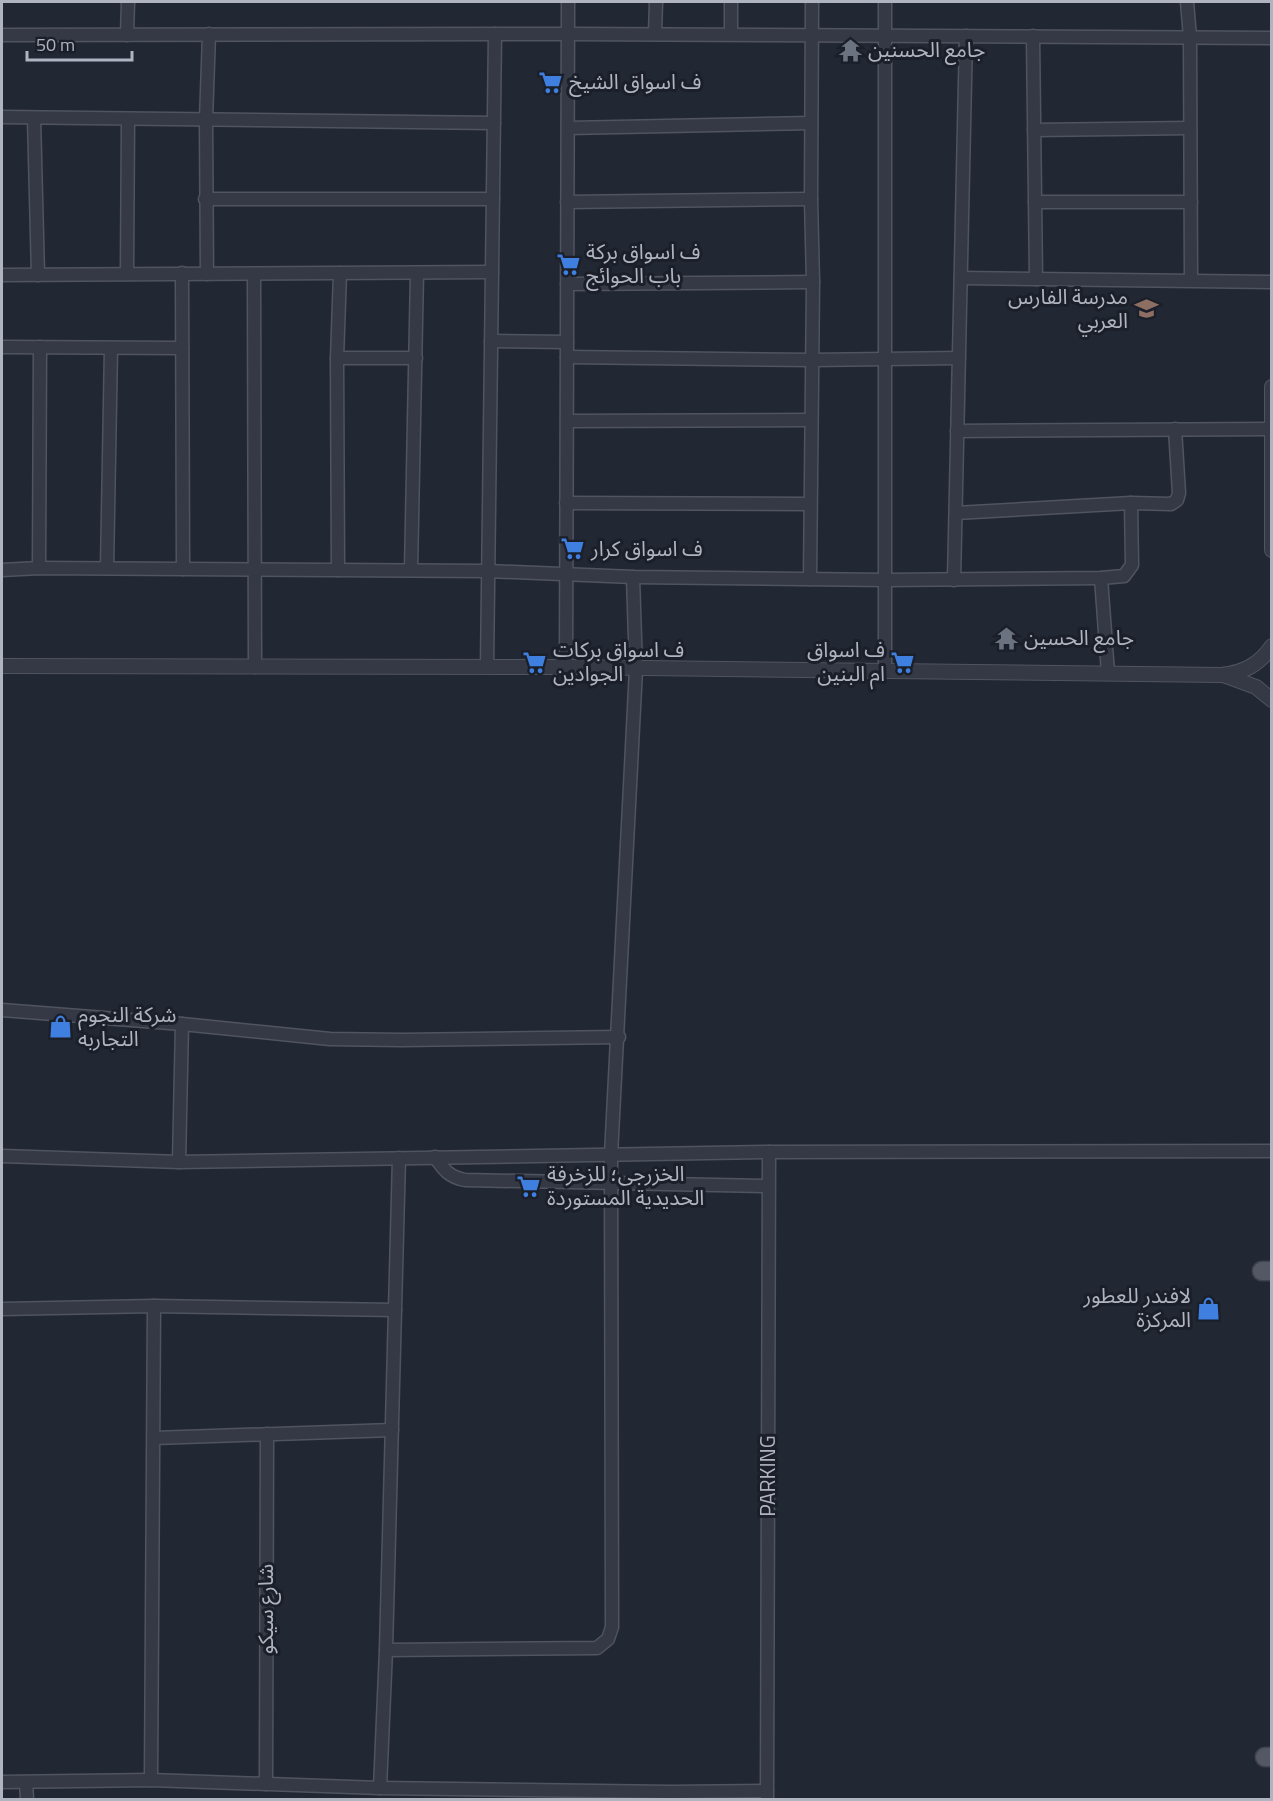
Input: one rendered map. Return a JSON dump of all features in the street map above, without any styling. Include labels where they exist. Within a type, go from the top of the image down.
[{"type":"street","points":[[127,35],[128,2]]},
{"type":"street","points":[[566,667],[568,2]]},
{"type":"street","points":[[655,34],[656,2]]},
{"type":"street","points":[[731,2],[732,34]]},
{"type":"street","points":[[810,579],[813,2]]},
{"type":"street","points":[[885,2],[885,671]]},
{"type":"street","points":[[1187,2],[1190,37],[1191,280]]},
{"type":"street","points":[[207,274],[206,120],[209,34]]},
{"type":"street","points":[[488,667],[495,34]]},
{"type":"street","points":[[2,35],[732,34],[1272,38]]},
{"type":"street","points":[[954,580],[966,36]]},
{"type":"street","points":[[1034,36],[1036,279]]},
{"type":"street","points":[[2,117],[494,123]]},
{"type":"street","points":[[34,118],[38,275]]},
{"type":"street","points":[[128,119],[128,274]]},
{"type":"street","points":[[568,128],[811,123]]},
{"type":"street","points":[[1034,129],[1191,128]]},
{"type":"street","points":[[206,199],[493,199]]},
{"type":"street","points":[[567,202],[811,199]]},
{"type":"street","points":[[1035,202],[1191,202]]},
{"type":"street","points":[[2,275],[492,272]]},
{"type":"street","points":[[182,273],[183,568]]},
{"type":"street","points":[[338,570],[337,358],[340,273]]},
{"type":"street","points":[[411,570],[417,273]]},
{"type":"street","points":[[254,274],[255,667]]},
{"type":"street","points":[[961,278],[1272,282]]},
{"type":"street","points":[[567,284],[813,282]]},
{"type":"street","points":[[491,341],[567,342]]},
{"type":"street","points":[[2,347],[182,348]]},
{"type":"street","points":[[39,568],[40,347]]},
{"type":"street","points":[[106,568],[111,348]]},
{"type":"street","points":[[567,357],[812,360],[959,358]]},
{"type":"street","points":[[337,358],[416,358]]},
{"type":"street","points":[[1272,387],[1272,550]]},
{"type":"street","points":[[567,421],[812,420]]},
{"type":"street","points":[[956,513],[1131,503],[1171,504],[1177,500],[1179,493],[1175,429]]},
{"type":"street","points":[[957,431],[1271,429]]},
{"type":"street","points":[[566,503],[810,504]]},
{"type":"street","points":[[2,570],[39,568],[411,570],[885,580],[1101,578],[1124,576],[1132,565],[1131,503]]},
{"type":"street","points":[[386,1650],[597,1648],[608,1640],[612,1627],[612,1155],[636,669],[633,576]]},
{"type":"street","points":[[1101,578],[1108,673]]},
{"type":"street","points":[[2,666],[566,667],[1221,675],[1232,674],[1251,667],[1272,646]]},
{"type":"street","points":[[1221,675],[1245,681],[1272,700]]},
{"type":"street","points":[[2,1010],[182,1024],[330,1039],[619,1037]]},
{"type":"street","points":[[179,1162],[182,1024]]},
{"type":"street","points":[[2,1156],[179,1162],[769,1152],[1272,1151]]},
{"type":"street","name":"PARKING","points":[[767,1795],[769,1152]]},
{"type":"street","points":[[435,1157],[445,1172],[455,1178],[465,1180],[768,1186]]},
{"type":"street","points":[[380,1788],[386,1650],[399,1158]]},
{"type":"street","points":[[2,1309],[154,1306],[395,1310]]},
{"type":"street","points":[[151,1780],[154,1306]]},
{"type":"street","points":[[154,1438],[392,1430]]},
{"type":"street","name":"شارع سيكو","points":[[266,1784],[267,1434]]},
{"type":"street","points":[[2,1782],[151,1780],[380,1788],[767,1795]]},
{"type":"street","points":[[26,1782],[27,1800]]},
{"type":"place","name":"جامع الحسنين","points":[[850,50]]},
{"type":"place","name":"ف اسواق الشيخ","points":[[551,82]]},
{"type":"place","name":"ف اسواق بركة باب الحوائج","points":[[568,264]]},
{"type":"place","name":"مدرسة الفارس العربي","points":[[1146,309]]},
{"type":"place","name":"ف اسواق كرار","points":[[573,549]]},
{"type":"place","name":"جامع الحسين","points":[[1006,638]]},
{"type":"place","name":"ف اسواق بركات الجوادين","points":[[535,662]]},
{"type":"place","name":"ف اسواق ام البنين","points":[[903,662]]},
{"type":"place","name":"شركة النجوم التجاربه","points":[[60,1027]]},
{"type":"place","name":"الخزرجي؛ للزخرفة الحديدية المستوردة","points":[[529,1186]]},
{"type":"place","name":"لافندر للعطور المركزة","points":[[1209,1308]]}]
